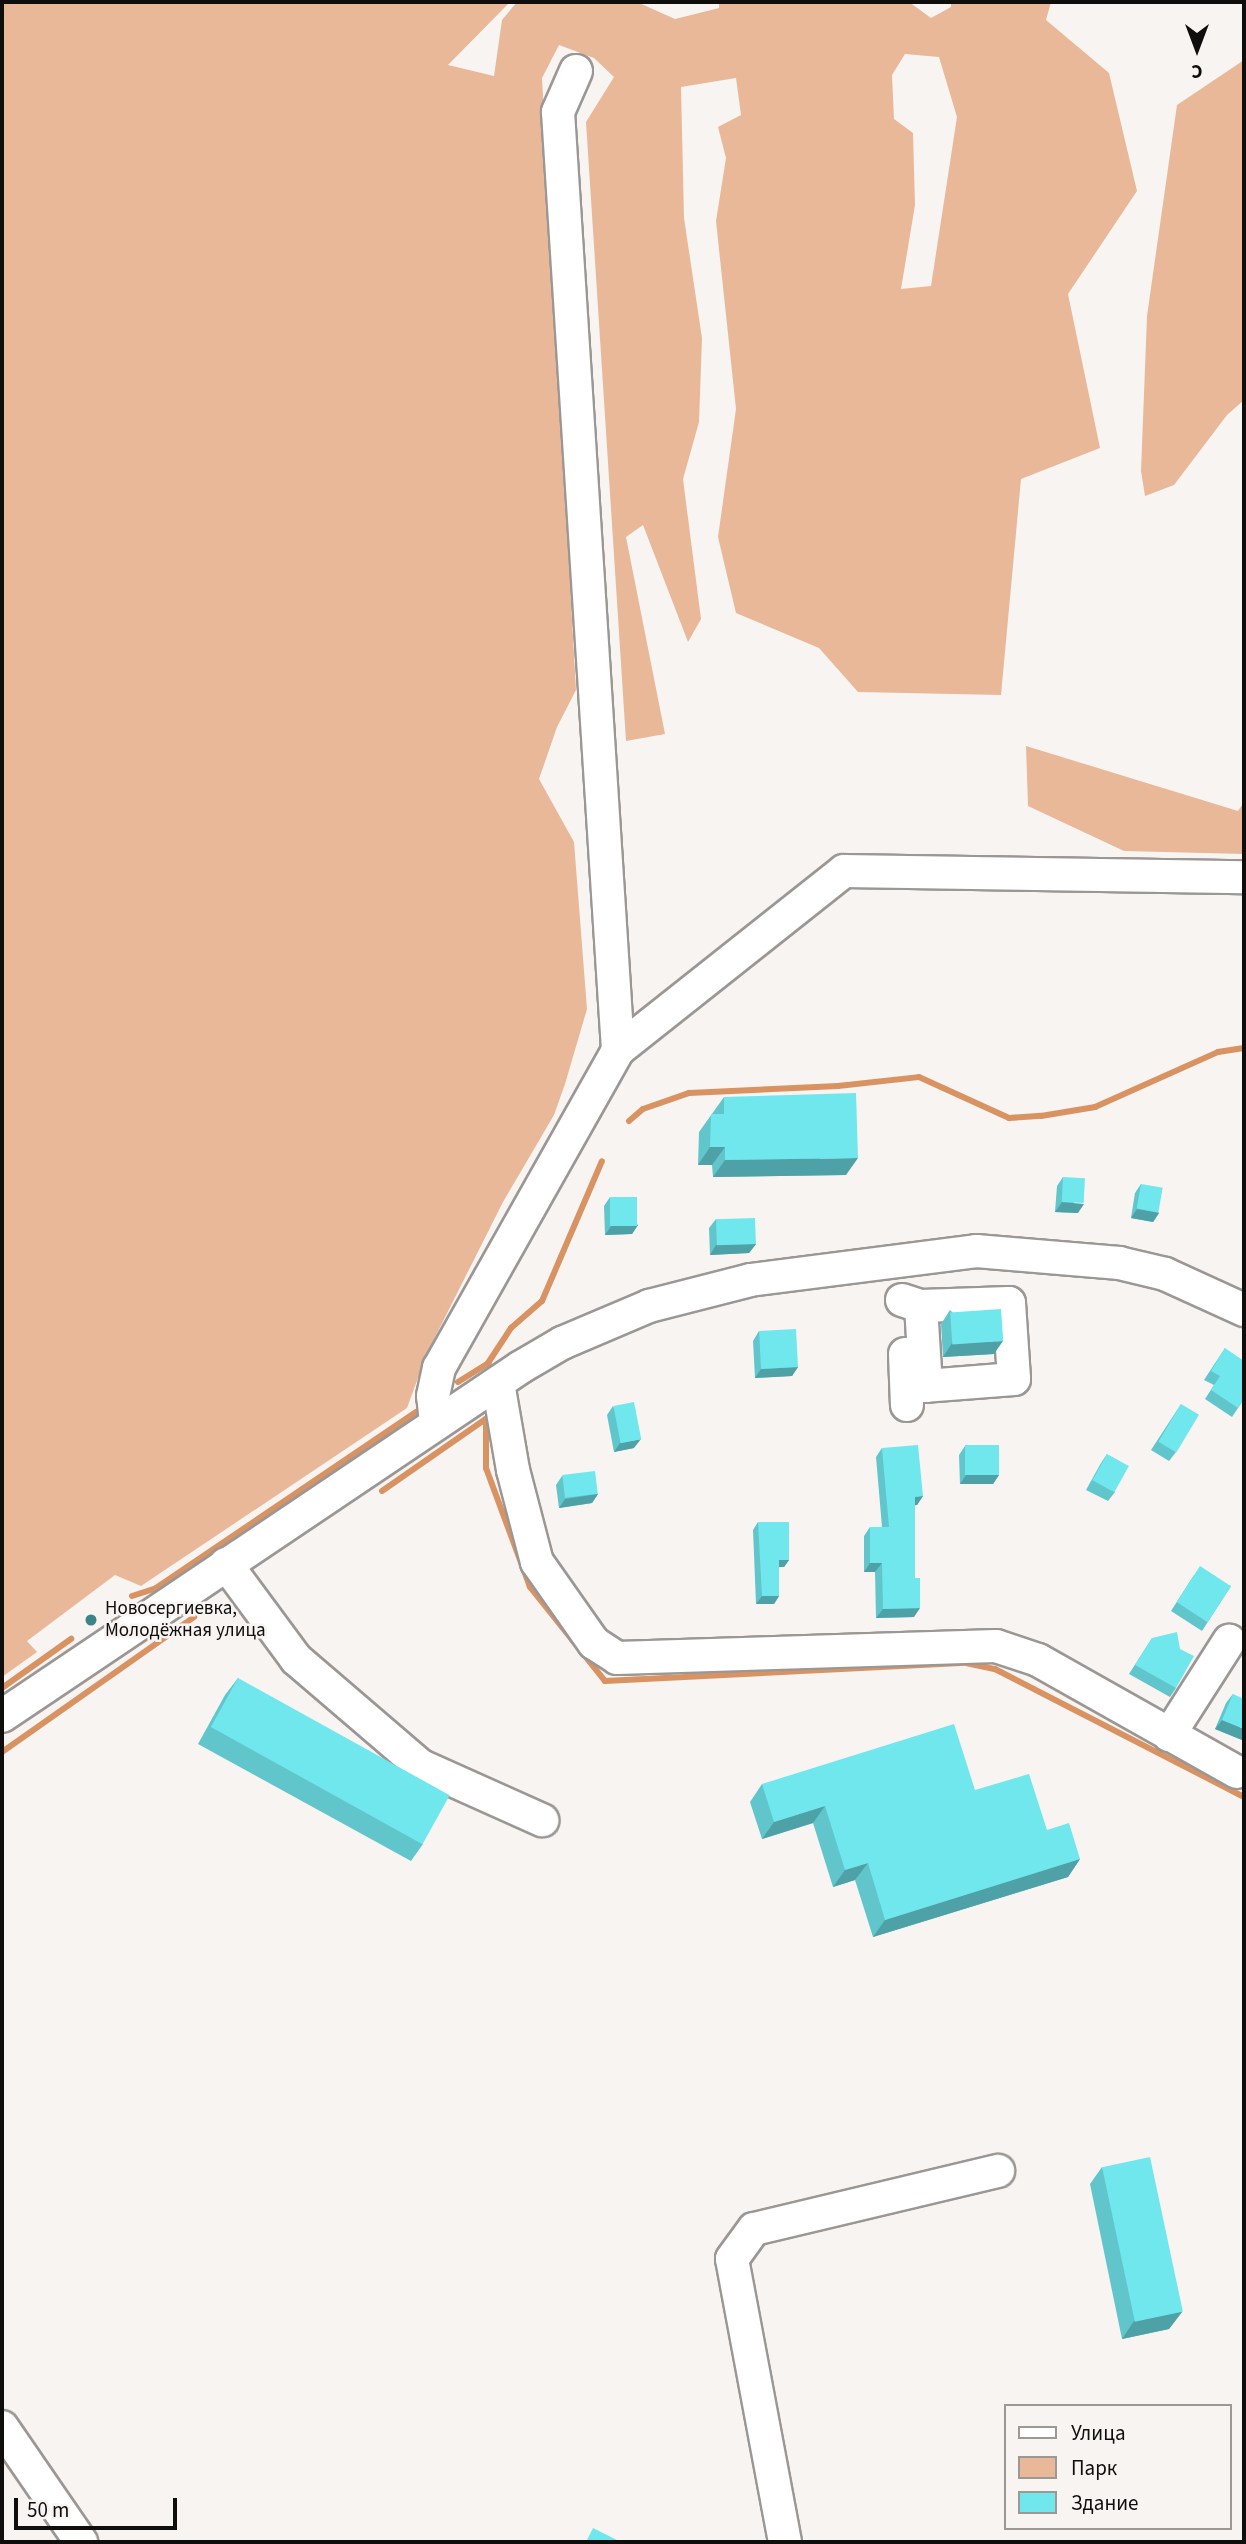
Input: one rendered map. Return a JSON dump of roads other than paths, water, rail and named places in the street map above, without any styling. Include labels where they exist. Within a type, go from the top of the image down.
[{"type":"street","points":[[576,71],[558,113],[618,1050]]},
{"type":"street","points":[[436,1423],[433,1396],[439,1368],[618,1050],[844,871],[1244,877]]},
{"type":"street","points":[[2,1716],[279,1527],[498,1383],[562,1343],[649,1306],[750,1280],[894,1258],[976,1251],[1076,1256],[1165,1274],[1244,1310]]},
{"type":"street","points":[[894,1258],[911,1303],[907,1405]]},
{"type":"street","points":[[498,1383],[513,1470],[537,1562],[594,1643],[617,1658],[996,1646],[1038,1660],[1237,1772]]},
{"type":"street","points":[[226,1563],[296,1659],[421,1766],[542,1821]]},
{"type":"street","points":[[1169,1735],[1229,1641]]},
{"type":"street","points":[[785,2542],[732,2259],[754,2229],[998,2171]]},
{"type":"street","points":[[2,2427],[81,2542]]},
{"type":"waterway","points":[[629,1121],[643,1109],[689,1093],[838,1086],[919,1077],[1009,1118],[1041,1116],[1095,1107],[1218,1052],[1244,1048]]},
{"type":"waterway","points":[[458,1382],[488,1363],[511,1328],[542,1301],[602,1161]]},
{"type":"waterway","points":[[132,1596],[156,1588],[416,1412]]},
{"type":"waterway","points":[[382,1491],[487,1418]]},
{"type":"waterway","points":[[486,1419],[486,1468],[530,1587],[605,1681],[966,1663],[995,1669],[1244,1797]]},
{"type":"waterway","points":[[2,1752],[194,1617]]},
{"type":"waterway","points":[[2,1688],[71,1639]]},
{"type":"place","name":"Новосергиевка, Молодёжная улица","points":[[91,1620]]}]
